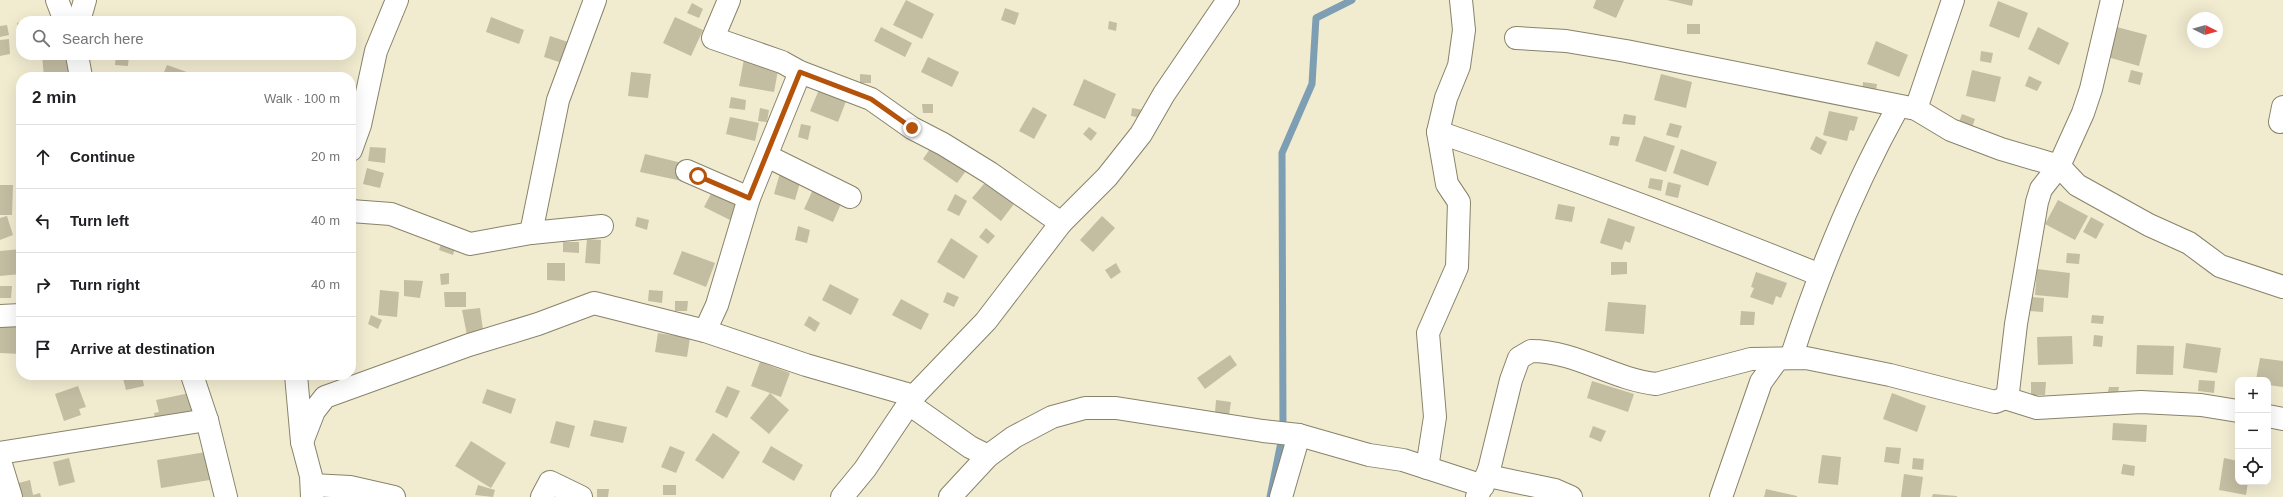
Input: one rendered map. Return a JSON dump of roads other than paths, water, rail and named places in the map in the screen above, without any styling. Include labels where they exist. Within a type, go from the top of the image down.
[{"type":"street","points":[[57,0],[63,16]]},
{"type":"street","points":[[81,16],[85,0]]},
{"type":"street","points":[[356,136],[360,125],[376,51],[397,0]]},
{"type":"street","points":[[531,233],[558,100],[595,0]]},
{"type":"street","points":[[729,0],[713,38],[782,62],[800,72],[871,99],[912,128],[943,144],[990,173],[1061,223]]},
{"type":"street","points":[[842,497],[865,469],[912,400],[986,321],[1061,223],[1107,177],[1141,134],[1164,94],[1228,0]]},
{"type":"street","points":[[1427,468],[1435,417],[1428,333],[1458,267],[1459,202],[1447,184],[1438,132],[1446,98],[1459,66],[1464,30],[1461,0]]},
{"type":"street","points":[[1721,497],[1761,382],[1784,359],[1855,192],[1907,108],[1953,0]]},
{"type":"street","points":[[2005,398],[2008,392],[2016,324],[2037,202],[2041,189],[2059,166],[2083,113],[2091,89],[2112,0]]},
{"type":"street","points":[[1516,38],[1566,41],[1626,51],[1841,93],[1907,108],[1951,130],[2001,149],[2059,166],[2077,185],[2149,225],[2189,243],[2220,266],[2283,287]]},
{"type":"street","points":[[79,60],[80,72]]},
{"type":"street","points":[[705,331],[717,305],[749,198],[800,72]]},
{"type":"street","points":[[1438,132],[1550,170],[1820,275]]},
{"type":"street","points":[[767,156],[850,197]]},
{"type":"street","points":[[687,171],[749,198]]},
{"type":"street","points":[[356,211],[391,214],[470,244],[531,233],[602,226]]},
{"type":"street","points":[[302,442],[314,411],[325,397],[469,345],[558,317],[594,303],[705,331],[912,400],[958,440],[988,456]]},
{"type":"street","points":[[0,316],[16,315]]},
{"type":"street","points":[[1483,484],[1511,380],[1519,358],[1531,350],[1568,355],[1643,382],[1656,384],[1673,381],[1732,363],[1751,359],[1817,360],[1890,374],[1995,402],[2005,398],[2037,408],[2141,402],[2201,405],[2235,411]]},
{"type":"street","points":[[194,380],[207,420],[226,497]]},
{"type":"street","points":[[296,380],[302,442],[312,491],[350,487],[391,497]]},
{"type":"street","points":[[950,497],[988,456],[1014,438],[1052,417],[1085,408],[1116,408],[1263,431],[1300,434],[1369,455],[1403,460],[1483,484]]},
{"type":"street","points":[[2271,417],[2283,419]]},
{"type":"street","points":[[0,453],[207,420]]},
{"type":"street","points":[[1281,497],[1300,434]]},
{"type":"street","points":[[0,461],[10,497]]},
{"type":"street","points":[[1483,484],[1493,477],[1555,490],[1570,497]]},
{"type":"street","points":[[542,497],[550,482],[581,497]]},
{"type":"waterway","points":[[1270,497],[1283,432],[1282,153],[1312,84],[1316,18],[1352,0]]}]
